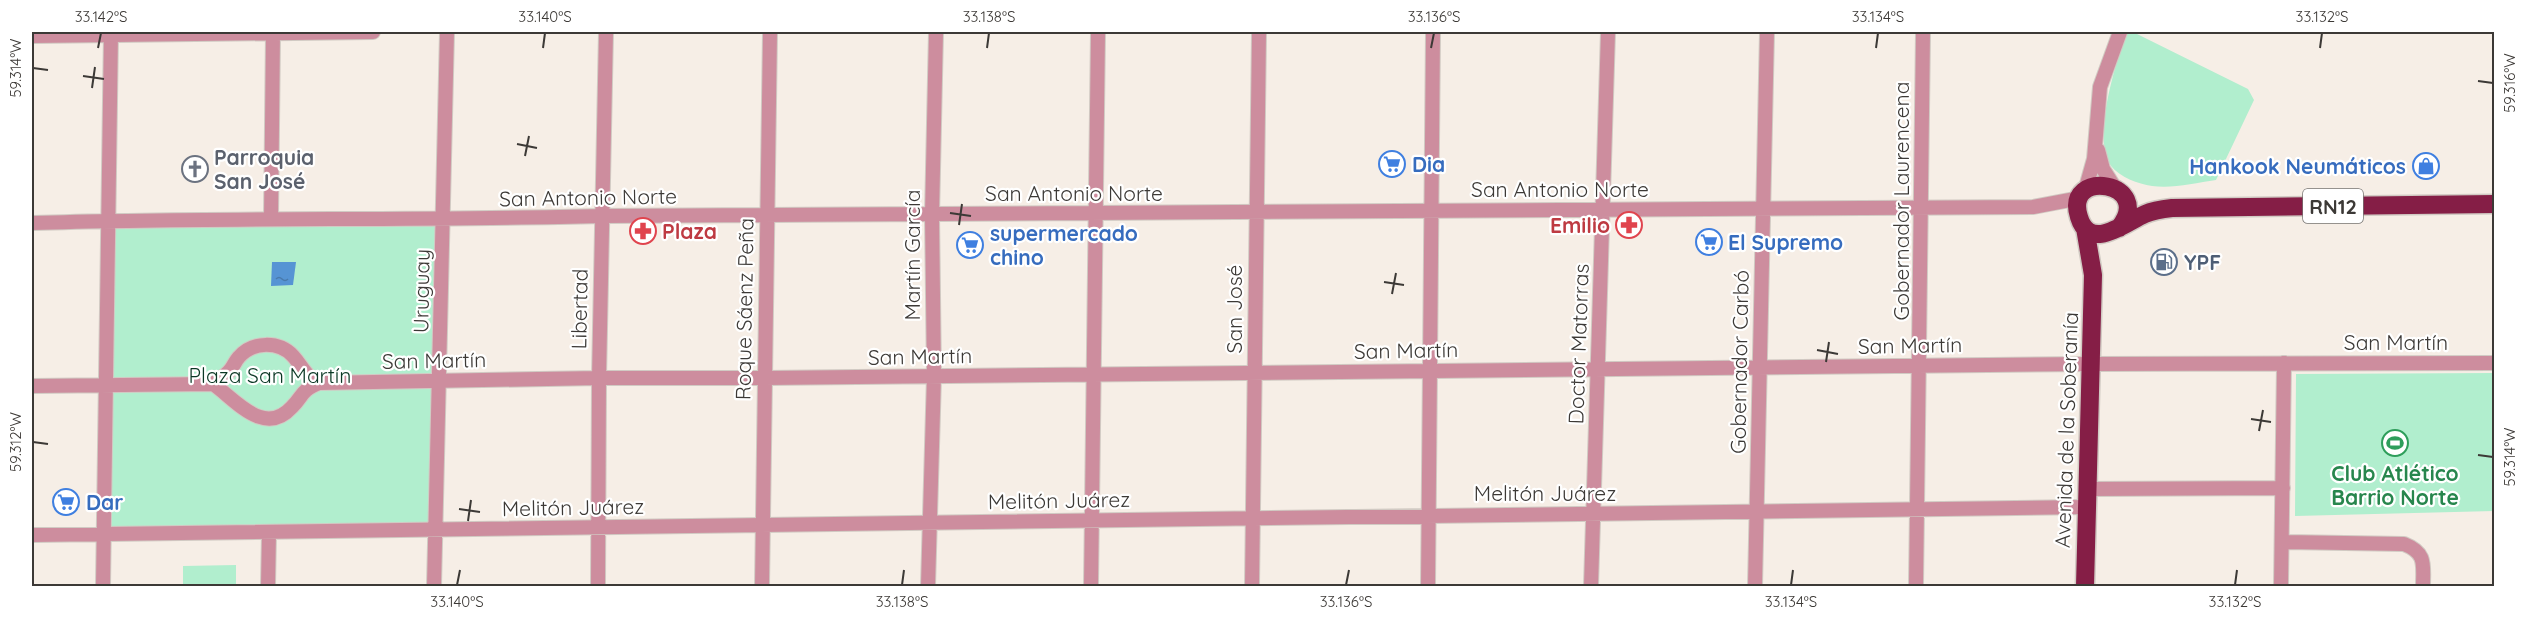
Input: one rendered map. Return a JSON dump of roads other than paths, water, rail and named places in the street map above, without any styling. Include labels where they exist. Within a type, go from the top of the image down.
[{"type":"highway","name":"RN12","points":[[2083,194],[2100,184],[2144,204],[2172,208]]},
{"type":"highway","points":[[2083,194],[2077,214],[2085,228],[2098,234],[2116,230],[2126,215],[2125,201],[2118,191]]},
{"type":"highway","name":"RN12","points":[[2116,230],[2153,211],[2172,208],[2494,204]]},
{"type":"highway","name":"Avenida de la Soberanía","points":[[2085,228],[2093,275],[2085,586]]},
{"type":"highway","name":"Avenida de la Soberanía","points":[[2093,275],[2101,250],[2116,230]]},
{"type":"street","points":[[32,36],[111,33],[373,32]]},
{"type":"street","name":"Uruguay","points":[[434,586],[447,32]]},
{"type":"street","name":"Libertad","points":[[598,586],[601,216],[606,32]]},
{"type":"street","name":"Roque Sáenz Peña","points":[[762,586],[770,32]]},
{"type":"street","name":"Martín García","points":[[928,586],[934,376],[932,215],[936,32]]},
{"type":"street","points":[[1091,586],[1098,32]]},
{"type":"street","name":"San José","points":[[1252,586],[1259,32]]},
{"type":"street","points":[[1428,586],[1433,32]]},
{"type":"street","name":"Doctor Matorras","points":[[1591,586],[1608,32]]},
{"type":"street","name":"Gobernador Carbó","points":[[1755,586],[1767,32]]},
{"type":"street","name":"Gobernador Laurencena","points":[[1916,586],[1923,32]]},
{"type":"street","points":[[2083,194],[2094,159],[2095,124],[2100,87],[2120,32]]},
{"type":"street","points":[[103,586],[111,33]]},
{"type":"street","points":[[271,219],[273,33]]},
{"type":"street","points":[[2095,124],[2103,169],[2118,191]]},
{"type":"street","name":"San Antonio Norte","points":[[32,223],[109,220],[443,220],[601,216],[2033,207],[2083,194]]},
{"type":"street","points":[[32,386],[213,384],[226,375],[238,357],[249,349],[261,345],[274,345],[285,349],[294,357],[308,378],[319,383]]},
{"type":"street","points":[[2281,586],[2284,363]]},
{"type":"street","name":"San Martín","points":[[319,383],[599,378],[2090,364],[2494,363]]},
{"type":"street","points":[[213,384],[229,395],[247,413],[269,418],[282,415],[292,408],[307,388],[319,383]]},
{"type":"street","points":[[2087,489],[2283,488]]},
{"type":"street","name":"Melitón Juárez","points":[[32,535],[2086,507]]},
{"type":"street","points":[[268,532],[268,586]]},
{"type":"street","points":[[2283,542],[2404,544],[2420,553],[2423,562],[2422,586]]},
{"type":"water","points":[[272,262],[296,262],[293,285],[271,286]]},
{"type":"place","name":"Dia","points":[[1392,164]]},
{"type":"place","name":"Hankook Neumáticos","points":[[2426,166]]},
{"type":"place","name":"Parroquia San José","points":[[195,169]]},
{"type":"place","name":"Emilio","points":[[1629,225]]},
{"type":"place","name":"Plaza","points":[[643,231]]},
{"type":"place","name":"El Supremo","points":[[1709,242]]},
{"type":"place","name":"supermercado chino","points":[[970,245]]},
{"type":"place","name":"YPF","points":[[2164,262]]},
{"type":"place","name":"Club Atlético Barrio Norte","points":[[2395,443]]},
{"type":"place","name":"Dar","points":[[66,502]]},
{"type":"park label","name":"Plaza San Martín","points":[[270,375]]}]
